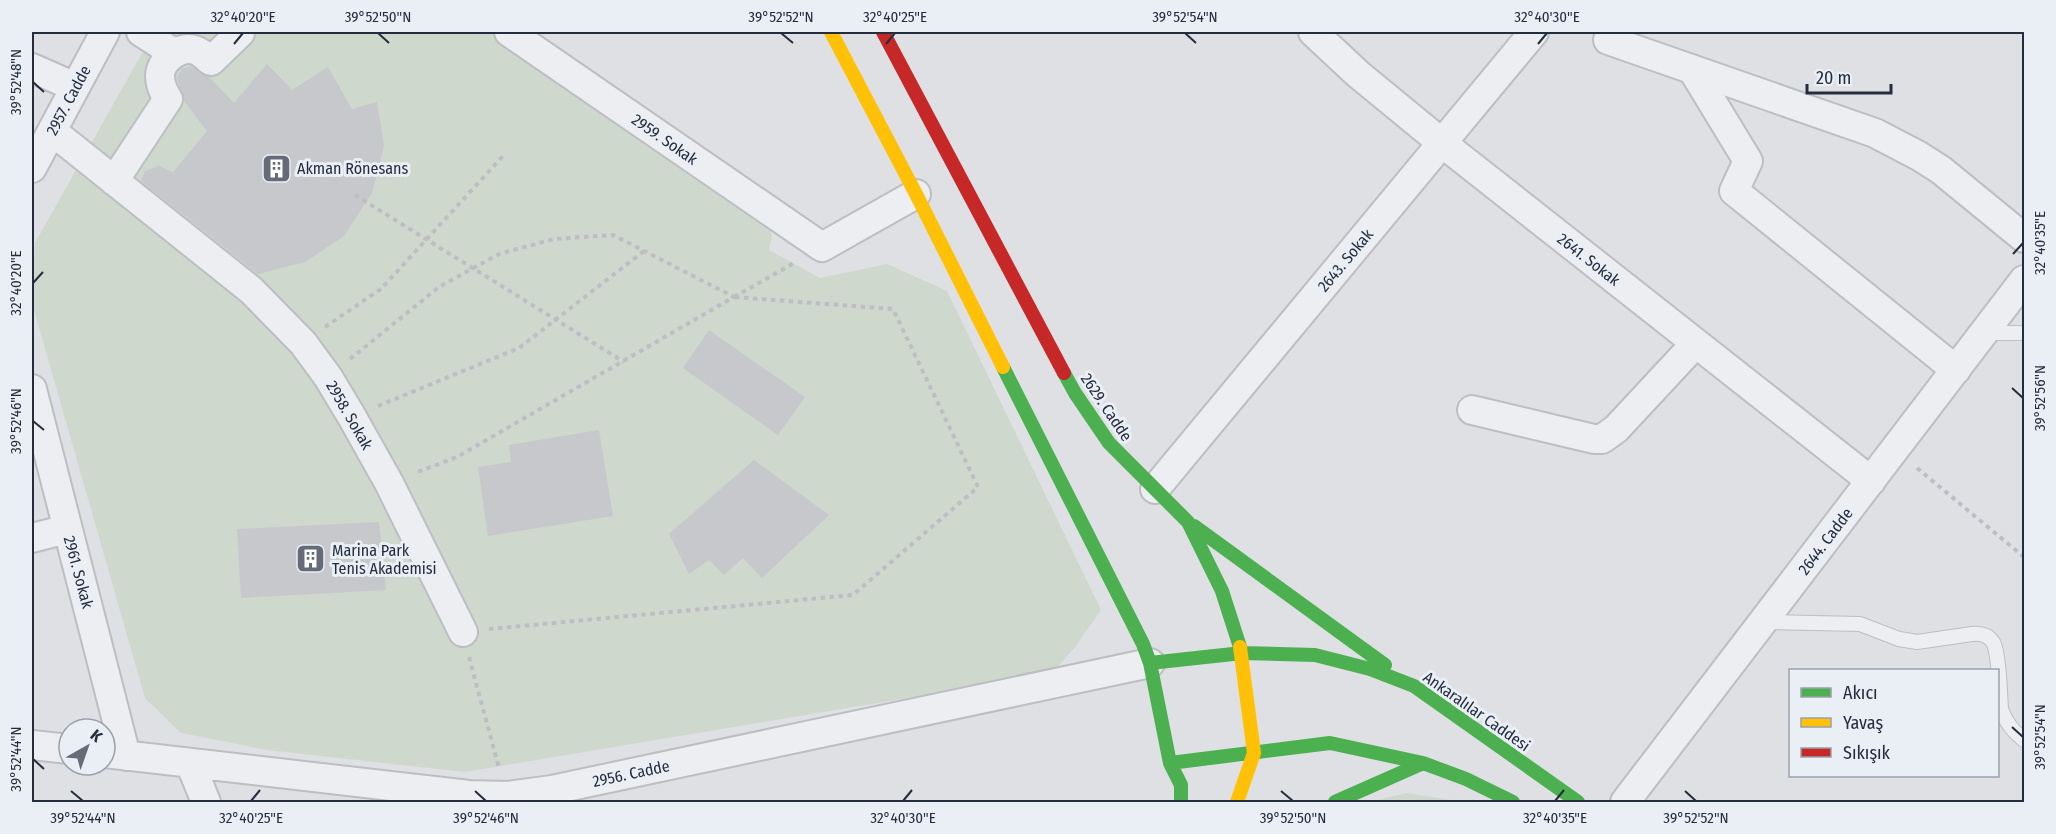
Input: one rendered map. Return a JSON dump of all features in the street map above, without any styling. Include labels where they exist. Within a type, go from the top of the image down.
[{"type":"main road","points":[[831,32],[916,194],[1143,644],[1150,663],[1170,763],[1181,785],[1181,802]]},
{"type":"main road","name":"2629. Cadde","points":[[883,32],[1075,393],[1109,443],[1188,522],[1200,543],[1222,591],[1242,653],[1254,753],[1237,802]]},
{"type":"main road","points":[[1188,522],[1414,686]]},
{"type":"main road","name":"Ankaralılar Caddesi","points":[[1150,663],[1242,653],[1315,655],[1370,669],[1414,686],[1578,802]]},
{"type":"main road","points":[[1170,763],[1330,743],[1423,763],[1466,779],[1513,802]]},
{"type":"main road","points":[[1335,802],[1423,763]]},
{"type":"street","name":"2957. Cadde","points":[[32,168],[105,32]]},
{"type":"street","points":[[141,32],[174,53]]},
{"type":"street","name":"2959. Sokak","points":[[508,32],[822,247]]},
{"type":"street","name":"2641. Sokak","points":[[1313,32],[1358,74],[1442,143],[1871,481]]},
{"type":"street","name":"2643. Sokak","points":[[1155,489],[1534,32]]},
{"type":"street","points":[[114,181],[168,99],[160,77],[161,69],[174,53],[186,49],[195,50],[211,61],[240,33]]},
{"type":"street","points":[[1608,40],[1852,124],[1897,144],[1949,177],[2025,238]]},
{"type":"street","points":[[32,69],[75,87]]},
{"type":"street","points":[[1692,69],[1748,161],[1734,191],[1956,370]]},
{"type":"street","name":"2958. Sokak","points":[[52,131],[251,290],[303,343],[328,377],[389,483],[463,632]]},
{"type":"street","points":[[822,247],[916,194]]},
{"type":"street","name":"2644. Cadde","points":[[1625,802],[2025,280]]},
{"type":"street","points":[[1472,410],[1594,440],[1602,439],[1622,424],[1696,343]]},
{"type":"street","name":"2961. Sokak","points":[[32,395],[68,529],[108,717]]},
{"type":"street","points":[[32,538],[68,529]]},
{"type":"street","name":"2956. Cadde","points":[[117,755],[469,795],[516,798],[553,796],[1150,663]]},
{"type":"street","points":[[32,745],[57,748]]},
{"type":"street","points":[[190,763],[206,802]]},
{"type":"lane","points":[[1984,333],[2025,333]]},
{"type":"lane","points":[[1763,622],[1860,624],[1899,639],[1917,642],[1979,633],[1987,636],[1995,648],[1997,669]]},
{"type":"lane","points":[[1999,689],[2004,717],[2015,732],[2025,740]]},
{"type":"path","points":[[303,343],[381,290],[503,156]]},
{"type":"path","points":[[355,195],[624,362]]},
{"type":"path","points":[[328,377],[439,287],[499,254],[554,239],[613,235],[734,297],[893,309],[978,487],[853,595],[463,632],[516,798]]},
{"type":"path","points":[[389,483],[457,457],[822,247]]},
{"type":"path","points":[[352,417],[519,348],[644,251]]},
{"type":"path","points":[[1895,449],[2025,557]]},
{"type":"shaded area","points":[[154,32],[490,32],[765,217],[772,236],[769,250],[820,278],[887,264],[947,291],[1101,610],[1076,646],[1051,674],[465,772],[267,750],[181,733],[145,698],[32,303],[35,243]]},
{"type":"shaded area","points":[[1407,793],[1457,801],[1460,802],[1369,802]]},
{"type":"building","name":"Akman Rönesans","points":[[267,64],[292,90],[328,67],[352,109],[377,102],[384,146],[372,193],[344,236],[305,262],[258,274],[141,181],[145,171],[159,166],[173,172],[207,131],[184,101],[177,77],[182,69],[191,66],[209,77],[234,103]]},
{"type":"building","points":[[709,330],[805,397],[778,435],[683,368]]},
{"type":"building","points":[[599,430],[613,516],[488,536],[478,467],[511,462],[509,445]]},
{"type":"building","points":[[754,460],[829,515],[762,578],[743,558],[724,575],[709,560],[689,574],[669,534]]},
{"type":"building","name":"Marina Park Tenis Akademisi","points":[[379,522],[386,590],[241,598],[237,529]]},
{"type":"traffic: fast","points":[[1003,367],[1143,644],[1150,663],[1170,763],[1181,785],[1181,802]]},
{"type":"traffic: fast","points":[[1064,373],[1109,443],[1188,522],[1222,591],[1240,647]]},
{"type":"traffic: fast","points":[[1194,526],[1385,665]]},
{"type":"traffic: fast","points":[[1150,663],[1242,653],[1315,655],[1370,669],[1414,686],[1578,802]]},
{"type":"traffic: fast","points":[[1170,763],[1330,743],[1423,763],[1466,779],[1513,802]]},
{"type":"traffic: fast","points":[[1335,802],[1423,763]]},
{"type":"traffic: slow","points":[[831,32],[1003,367]]},
{"type":"traffic: slow","points":[[1237,802],[1254,753],[1240,647]]},
{"type":"traffic: jam","points":[[883,32],[1064,373]]},
{"type":"place","name":"Akman Rönesans","points":[[276,168]]},
{"type":"place","name":"Marina Park Tenis Akademisi","points":[[311,559]]}]
